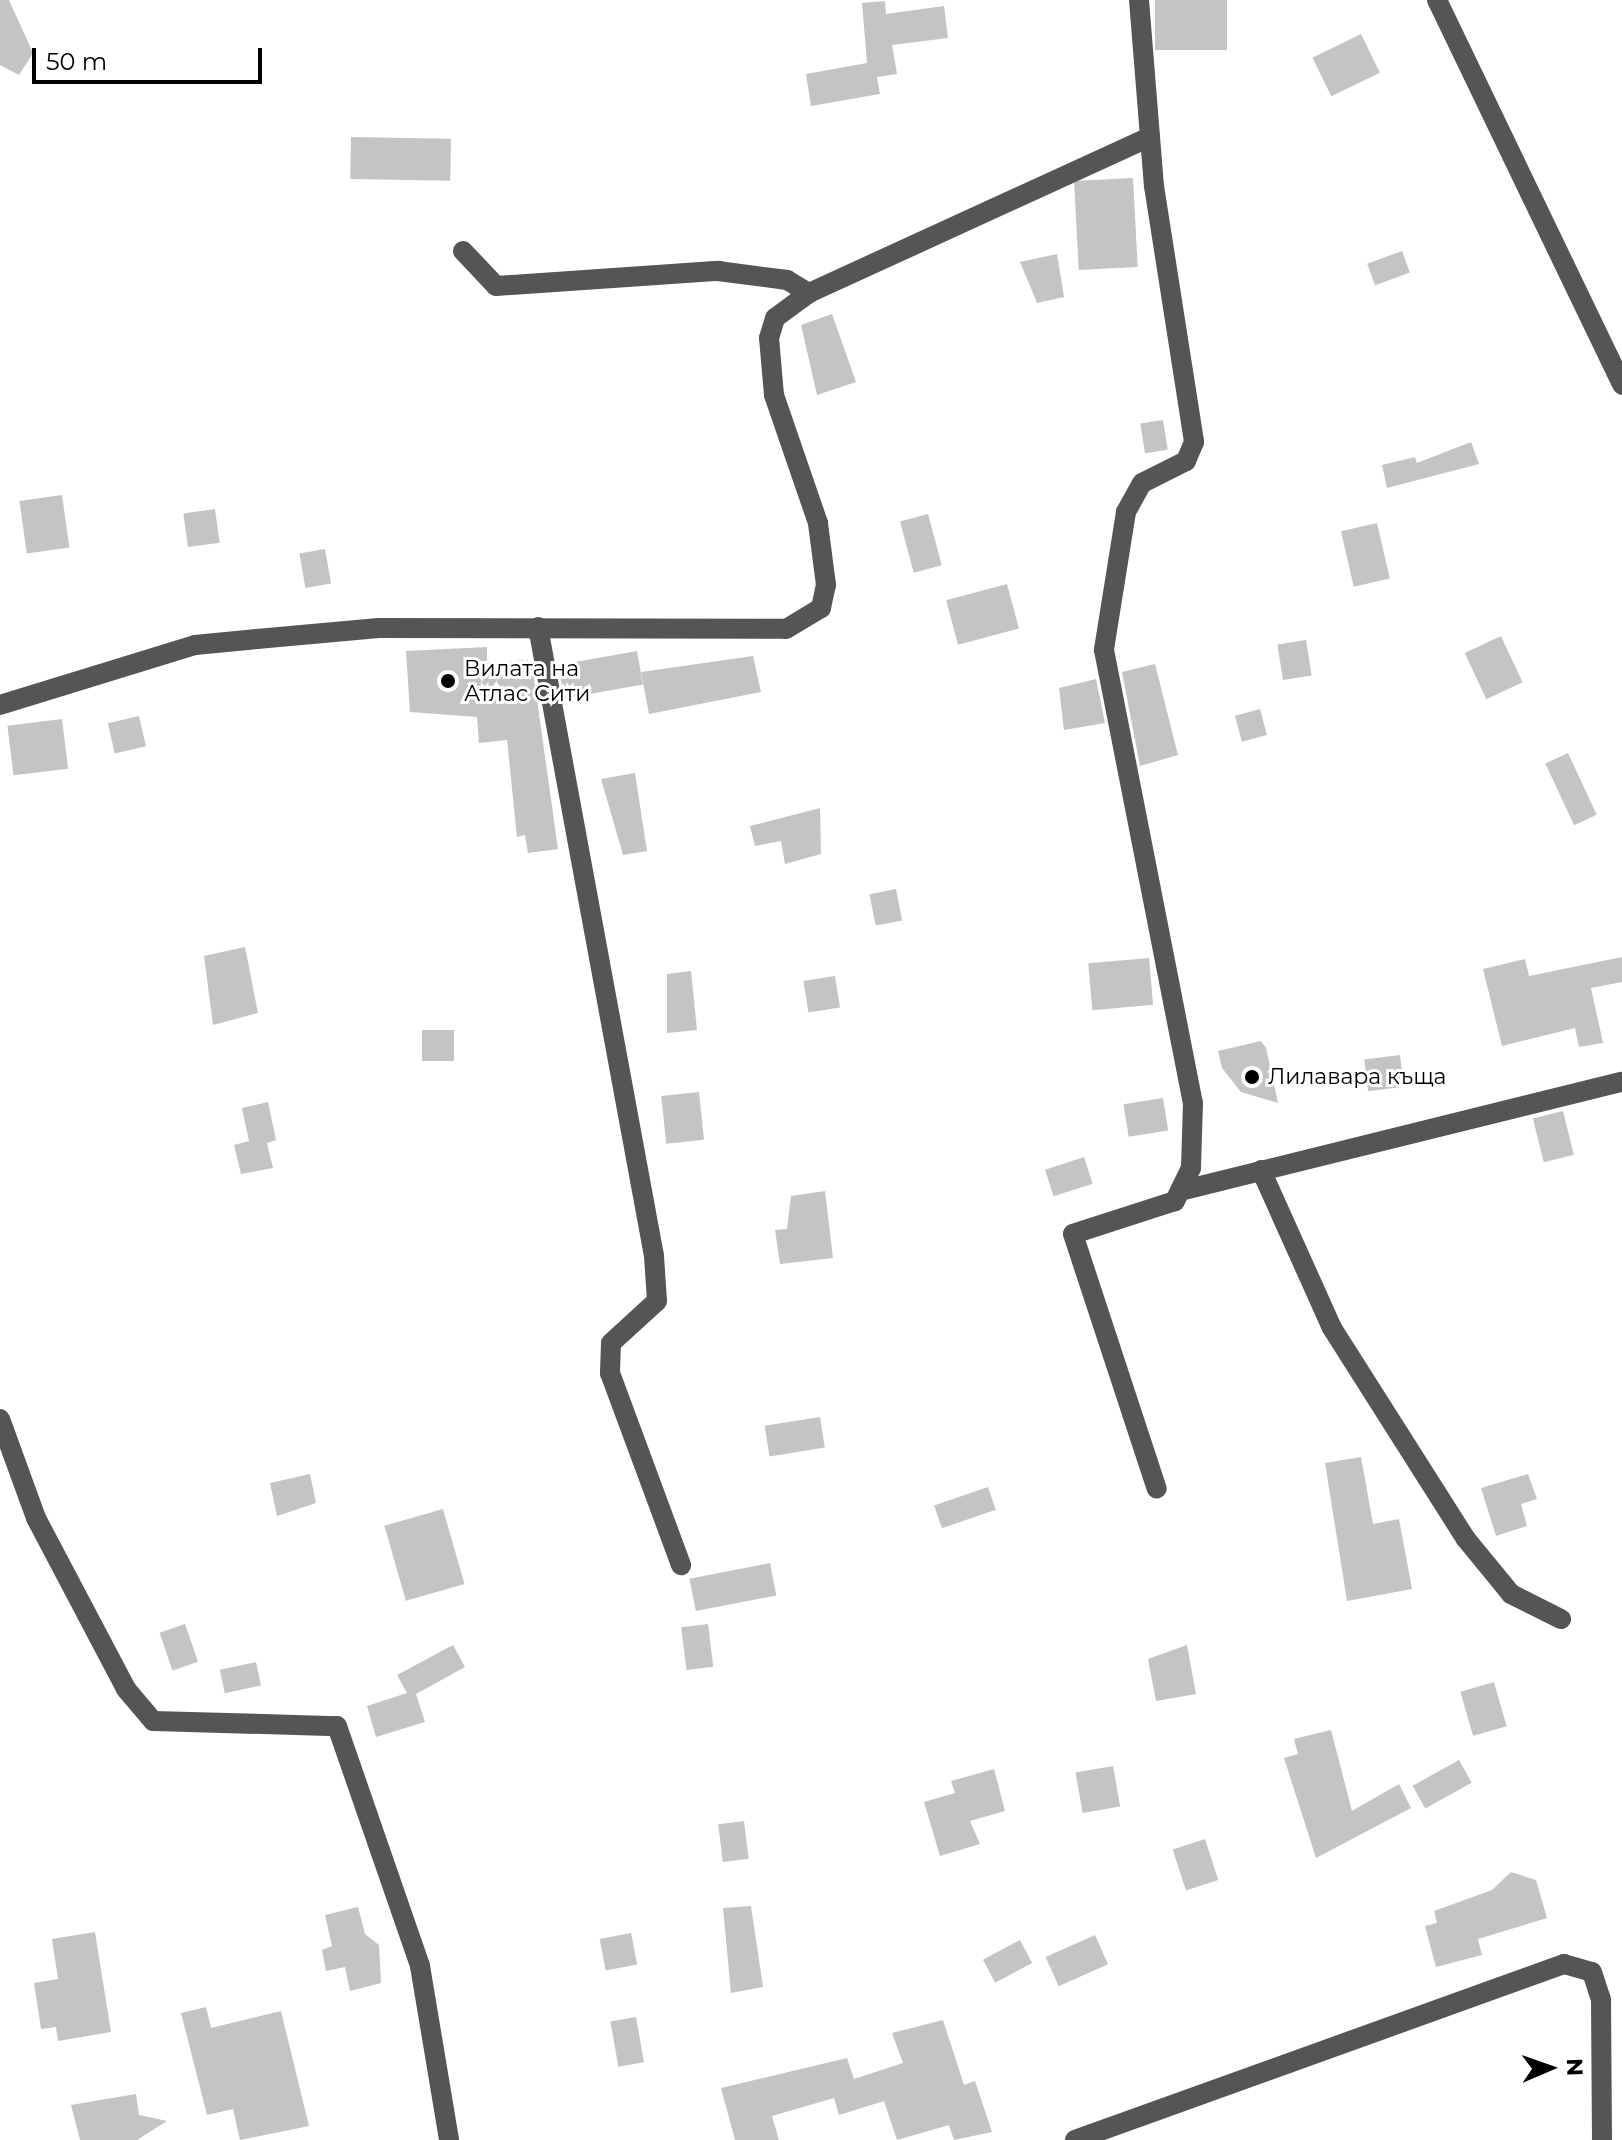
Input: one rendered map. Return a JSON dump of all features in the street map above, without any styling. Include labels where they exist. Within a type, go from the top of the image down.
[{"type":"street","points":[[1139,0],[1150,137],[1194,442],[1186,461],[1142,483],[1126,512],[1104,650],[1193,1103],[1191,1168],[1175,1201],[1141,1215],[1073,1234],[1157,1489]]},
{"type":"street","points":[[1437,0],[1622,385]]},
{"type":"street","points":[[0,705],[195,645],[379,628],[786,629],[821,608],[826,585],[818,523],[785,440],[768,357],[775,318],[809,293],[1150,137]]},
{"type":"street","points":[[463,251],[496,286],[718,271],[787,280],[809,293]]},
{"type":"street","points":[[538,627],[654,1256],[657,1301],[611,1343],[610,1373],[681,1565]]},
{"type":"street","points":[[1180,1191],[1622,1082]]},
{"type":"street","points":[[1261,1170],[1332,1328],[1466,1539],[1511,1594],[1561,1619]]},
{"type":"street","points":[[0,1419],[36,1518],[126,1689],[153,1721],[337,1726],[420,1966],[449,2140]]},
{"type":"street","points":[[1075,2140],[1564,1964],[1592,1972],[1601,1999],[1602,2140]]},
{"type":"building","points":[[0,0],[9,0],[33,53],[19,75],[0,65]]},
{"type":"building","points":[[1155,0],[1227,0],[1227,50],[1155,50]]},
{"type":"building","points":[[885,1],[886,14],[944,6],[948,38],[892,45],[897,74],[877,77],[880,94],[811,106],[806,74],[867,63],[862,3]]},
{"type":"building","points":[[1361,34],[1380,73],[1331,96],[1312,58]]},
{"type":"building","points":[[351,137],[451,139],[450,181],[350,179]]},
{"type":"building","points":[[1133,178],[1138,267],[1079,270],[1074,181]]},
{"type":"building","points":[[1402,251],[1410,273],[1375,285],[1367,264]]},
{"type":"building","points":[[1057,254],[1064,297],[1037,303],[1020,262]]},
{"type":"building","points":[[832,314],[856,382],[817,395],[801,325]]},
{"type":"building","points":[[1163,420],[1168,450],[1145,453],[1140,424]]},
{"type":"building","points":[[1471,442],[1479,464],[1387,488],[1382,465],[1415,457],[1417,463]]},
{"type":"building","points":[[62,495],[69,547],[27,553],[19,501]]},
{"type":"building","points":[[215,509],[220,543],[188,547],[183,513]]},
{"type":"building","points":[[928,514],[942,565],[914,573],[900,522]]},
{"type":"building","points":[[1377,523],[1390,579],[1354,587],[1341,531]]},
{"type":"building","points":[[325,549],[331,583],[305,588],[299,554]]},
{"type":"building","points":[[1007,584],[1019,628],[958,645],[946,600]]},
{"type":"building","points":[[1501,636],[1523,682],[1486,699],[1465,653]]},
{"type":"building","points":[[1306,640],[1312,676],[1283,680],[1277,645]]},
{"type":"building","points":[[487,647],[487,663],[528,660],[533,671],[558,849],[528,853],[525,835],[517,837],[507,740],[479,743],[477,717],[410,712],[406,651]]},
{"type":"building","points":[[637,651],[643,684],[564,698],[558,665]]},
{"type":"building","points":[[753,656],[761,692],[649,714],[641,672]]},
{"type":"building","points":[[1155,664],[1178,755],[1140,766],[1122,672]]},
{"type":"building","points":[[1096,679],[1105,723],[1064,730],[1059,688]]},
{"type":"building","points":[[1260,709],[1267,735],[1242,742],[1235,716]]},
{"type":"building","points":[[139,716],[146,746],[115,753],[108,723]]},
{"type":"building","points":[[62,719],[68,769],[14,775],[7,726]]},
{"type":"building","points":[[1568,753],[1597,815],[1574,825],[1545,764]]},
{"type":"building","points":[[635,773],[647,851],[623,855],[601,779]]},
{"type":"building","points":[[820,808],[821,854],[785,864],[781,841],[755,846],[750,826]]},
{"type":"building","points":[[896,889],[902,920],[876,926],[869,894]]},
{"type":"building","points":[[245,947],[258,1013],[213,1025],[204,956]]},
{"type":"building","points":[[1622,957],[1622,982],[1591,988],[1603,1043],[1579,1047],[1575,1028],[1502,1046],[1483,969],[1525,959],[1529,976]]},
{"type":"building","points":[[1149,958],[1153,1005],[1092,1010],[1088,963]]},
{"type":"building","points":[[691,971],[697,1030],[667,1033],[667,974]]},
{"type":"building","points":[[835,976],[840,1008],[808,1013],[803,981]]},
{"type":"building","points":[[422,1030],[454,1030],[454,1061],[422,1061]]},
{"type":"building","name":"Лилавара къща","points":[[1261,1041],[1266,1048],[1278,1103],[1241,1092],[1222,1068],[1218,1051]]},
{"type":"building","points":[[1400,1055],[1404,1087],[1368,1091],[1364,1059]]},
{"type":"building","points":[[699,1092],[704,1140],[666,1144],[661,1096]]},
{"type":"building","points":[[1163,1098],[1168,1131],[1129,1137],[1123,1104]]},
{"type":"building","points":[[268,1102],[276,1140],[267,1143],[273,1168],[241,1174],[234,1145],[249,1141],[242,1108]]},
{"type":"building","points":[[1563,1111],[1574,1155],[1544,1162],[1533,1118]]},
{"type":"building","points":[[1084,1157],[1093,1184],[1054,1196],[1045,1170]]},
{"type":"building","points":[[825,1191],[833,1258],[780,1264],[775,1230],[787,1229],[791,1196]]},
{"type":"building","points":[[820,1417],[825,1448],[770,1456],[765,1426]]},
{"type":"building","points":[[1361,1457],[1373,1524],[1399,1519],[1412,1589],[1347,1601],[1325,1463]]},
{"type":"building","points":[[310,1474],[316,1503],[277,1516],[270,1483]]},
{"type":"building","points":[[1528,1474],[1537,1499],[1521,1504],[1527,1526],[1496,1536],[1481,1488]]},
{"type":"building","points":[[988,1487],[996,1510],[942,1528],[934,1506]]},
{"type":"building","points":[[443,1509],[464,1584],[406,1601],[384,1526]]},
{"type":"building","points":[[770,1563],[776,1595],[696,1611],[690,1579]]},
{"type":"building","points":[[185,1624],[198,1662],[172,1671],[159,1633]]},
{"type":"building","points":[[708,1624],[713,1667],[686,1670],[681,1627]]},
{"type":"building","points":[[453,1645],[465,1667],[416,1694],[425,1722],[376,1737],[367,1706],[407,1693],[397,1675]]},
{"type":"building","points":[[1187,1645],[1196,1694],[1156,1701],[1148,1659]]},
{"type":"building","points":[[256,1662],[261,1685],[225,1693],[220,1670]]},
{"type":"building","points":[[1494,1682],[1507,1726],[1473,1736],[1460,1692]]},
{"type":"building","points":[[1331,1730],[1352,1811],[1399,1784],[1411,1808],[1316,1858],[1284,1758],[1298,1754],[1294,1739]]},
{"type":"building","points":[[1459,1760],[1472,1783],[1425,1808],[1413,1786]]},
{"type":"building","points":[[1113,1766],[1120,1806],[1083,1813],[1076,1773]]},
{"type":"building","points":[[994,1769],[1005,1811],[970,1821],[980,1844],[940,1856],[924,1802],[955,1793],[951,1781]]},
{"type":"building","points":[[744,1821],[749,1859],[723,1862],[718,1824]]},
{"type":"building","points":[[1205,1839],[1218,1880],[1186,1890],[1173,1850]]},
{"type":"building","points":[[1511,1872],[1536,1880],[1547,1918],[1478,1939],[1482,1955],[1436,1967],[1425,1926],[1437,1923],[1434,1911],[1492,1890]]},
{"type":"building","points":[[751,1906],[763,1987],[731,1993],[723,1908]]},
{"type":"building","points":[[358,1907],[365,1934],[379,1945],[381,1983],[350,1991],[345,1967],[326,1971],[322,1950],[332,1946],[325,1915]]},
{"type":"building","points":[[95,1932],[111,2032],[58,2041],[56,2027],[41,2029],[34,1983],[58,1979],[52,1939]]},
{"type":"building","points":[[631,1933],[637,1964],[606,1971],[600,1939]]},
{"type":"building","points":[[1095,1935],[1108,1964],[1059,1986],[1046,1957]]},
{"type":"building","points":[[1020,1940],[1032,1963],[995,1983],[983,1960]]},
{"type":"building","points":[[206,2007],[211,2028],[281,2011],[309,2126],[240,2140],[233,2109],[207,2115],[181,2013]]},
{"type":"building","points":[[636,2017],[644,2062],[618,2067],[610,2022]]},
{"type":"building","points":[[943,2020],[964,2085],[975,2081],[992,2132],[954,2140],[949,2125],[897,2140],[884,2101],[839,2115],[834,2098],[772,2116],[779,2140],[735,2140],[721,2088],[847,2058],[854,2079],[903,2063],[892,2033]]},
{"type":"building","points":[[136,2094],[139,2115],[167,2121],[137,2140],[80,2140],[71,2105]]},
{"type":"place","name":"Вилата на Атлас Сити","points":[[448,681]]},
{"type":"place","name":"Лилавара къща","points":[[1252,1077]]}]
